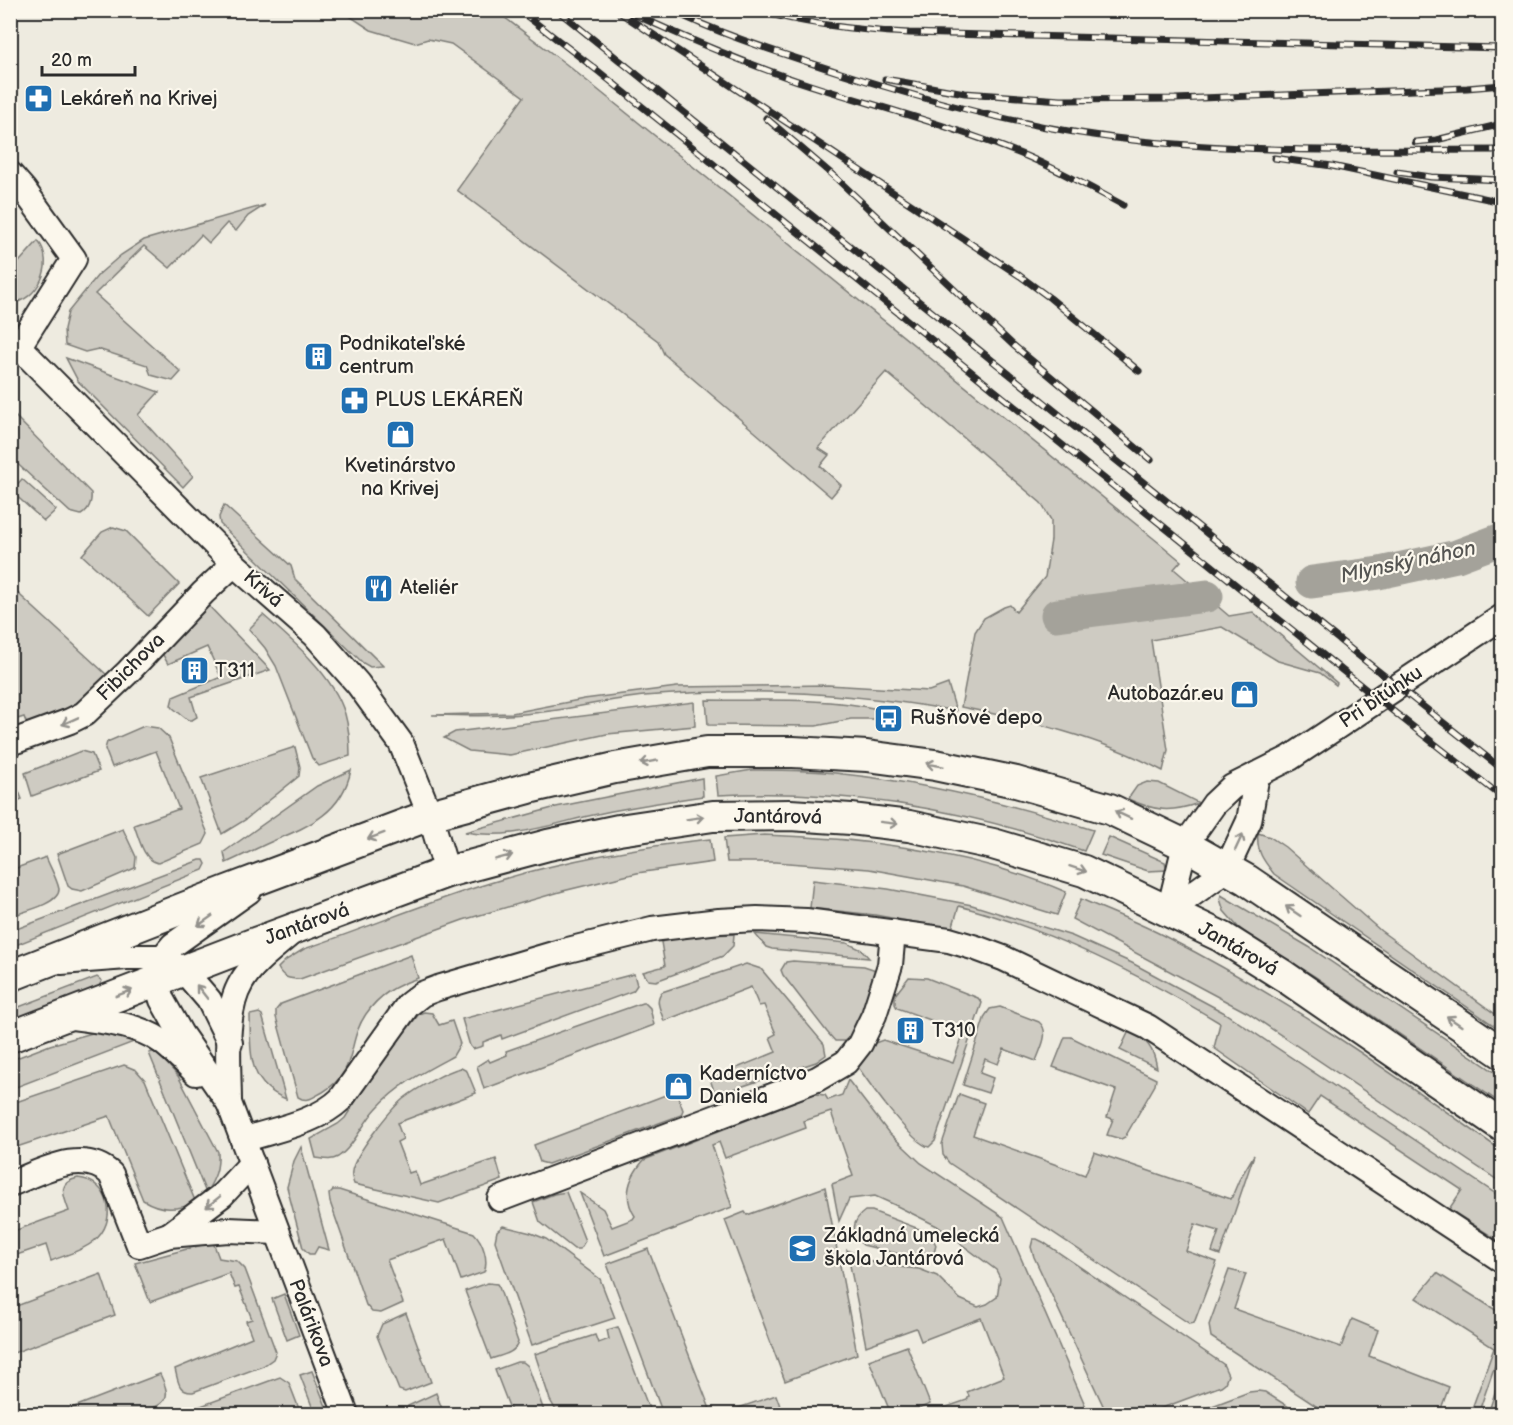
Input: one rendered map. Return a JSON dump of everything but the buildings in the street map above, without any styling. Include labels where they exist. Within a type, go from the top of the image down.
[{"type":"street","name":"Krivá","points":[[10,174],[74,259],[15,342],[234,564],[315,635],[358,684],[401,743],[430,815],[447,872]]},
{"type":"street","name":"Fibichova","points":[[10,743],[84,714],[234,564]]},
{"type":"street","name":"Pri bitúnku","points":[[1169,911],[1185,845],[1214,804],[1232,788],[1290,758],[1503,617]]},
{"type":"street","points":[[10,976],[430,815],[615,768],[707,752],[793,752],[867,756],[935,765],[1016,782],[1110,809],[1185,845],[1256,886],[1503,1053]]},
{"type":"street","points":[[1169,911],[1226,870],[1248,821],[1257,774]]},
{"type":"street","name":"Jantárová","points":[[10,1037],[65,1016],[168,970],[299,926],[447,872],[548,845],[619,830],[713,816],[790,815],[909,826],[993,844],[1084,871],[1222,937],[1284,976],[1503,1126]]},
{"type":"street","points":[[229,1103],[181,1034],[162,1000],[173,945],[270,875]]},
{"type":"street","points":[[243,1140],[299,1123],[332,1108],[341,1099],[408,1005],[422,994],[560,952],[659,928],[757,919],[816,922],[950,940],[1003,958],[1149,1027],[1503,1260]]},
{"type":"street","points":[[229,1103],[231,1014],[236,994],[241,982],[261,960],[299,926]]},
{"type":"street","points":[[500,1199],[817,1079],[846,1062],[860,1044],[874,1014],[890,965],[893,932]]},
{"type":"street","points":[[42,963],[112,958],[168,970],[209,1000],[230,1043]]},
{"type":"street","points":[[65,1016],[118,1024],[137,1029],[153,1037],[162,1042],[229,1103]]},
{"type":"street","name":"Palárikova","points":[[229,1103],[346,1414]]},
{"type":"street","points":[[10,1184],[62,1165],[80,1161],[94,1162],[111,1174],[139,1245],[169,1234],[222,1195],[252,1163]]},
{"type":"street","points":[[169,1234],[228,1230],[277,1232]]},
{"type":"shaded area","points":[[342,11],[496,11],[566,64],[1163,546],[1181,561],[1174,569],[1229,616],[1253,612],[1337,683],[1336,685],[1320,673],[1278,661],[1222,627],[1151,640],[1168,750],[1163,771],[1090,740],[1039,724],[961,707],[975,632],[984,618],[1010,605],[1016,612],[1045,577],[1051,540],[1051,520],[1041,503],[886,372],[818,448],[829,455],[820,466],[841,485],[831,497],[664,354],[658,341],[457,190],[524,97],[451,44],[428,39],[415,43],[371,30]]},
{"type":"shaded area","points":[[265,205],[248,216],[236,231],[227,223],[209,243],[201,235],[170,268],[144,246],[95,294],[181,372],[173,381],[151,375],[147,365],[98,349],[85,352],[65,345],[64,329],[68,312],[98,275],[121,255],[144,240]]},
{"type":"shaded area","points":[[38,241],[45,260],[41,280],[29,296],[11,303],[11,271]]},
{"type":"shaded area","points":[[66,358],[159,392],[138,415],[193,476],[183,487],[78,381]]},
{"type":"shaded area","points":[[11,412],[91,493],[89,506],[81,515],[70,512],[11,458]]},
{"type":"shaded area","points":[[22,479],[56,510],[44,521],[11,491]]},
{"type":"shaded area","points":[[224,505],[291,566],[295,579],[383,666],[370,667],[363,663],[220,524],[219,517]]},
{"type":"shaded area","points":[[113,527],[126,531],[179,584],[148,616],[82,555],[102,532]]},
{"type":"shaded area","points":[[10,586],[107,675],[67,714],[62,710],[37,720],[29,730],[24,717],[11,721]]},
{"type":"shaded area","points":[[208,605],[270,670],[191,697],[197,717],[188,720],[171,705],[173,697],[221,677],[207,647],[168,664],[162,653]]},
{"type":"shaded area","points":[[263,615],[311,660],[332,686],[345,714],[350,756],[319,766],[312,758],[276,666],[249,629]]},
{"type":"shaded area","points":[[948,684],[956,711],[878,699],[800,693],[722,692],[644,696],[520,714],[432,715],[512,713],[584,699],[677,687],[828,685],[929,691]]},
{"type":"shaded area","points":[[706,700],[833,702],[873,708],[876,713],[874,719],[851,719],[816,726],[708,725]]},
{"type":"shaded area","points":[[694,702],[695,726],[607,734],[510,755],[469,751],[444,738],[455,732]]},
{"type":"shaded area","points":[[144,726],[158,728],[169,738],[208,834],[203,844],[158,863],[145,853],[134,825],[179,809],[156,751],[112,767],[105,749],[107,742]]},
{"type":"shaded area","points":[[295,747],[300,767],[299,776],[245,820],[222,834],[201,778]]},
{"type":"shaded area","points":[[81,751],[92,754],[99,771],[32,796],[25,773]]},
{"type":"shaded area","points":[[351,770],[347,785],[340,797],[322,816],[299,830],[226,863],[224,852],[317,786]]},
{"type":"shaded area","points":[[752,770],[820,772],[907,783],[1001,803],[1093,830],[1084,851],[995,824],[904,805],[811,795],[718,795],[716,776]]},
{"type":"shaded area","points":[[702,778],[703,796],[615,810],[517,832],[483,834],[465,832],[556,807]]},
{"type":"shaded area","points":[[11,780],[22,799],[11,803]]},
{"type":"shaded area","points":[[1147,782],[1159,783],[1199,803],[1163,809],[1128,799],[1137,786]]},
{"type":"shaded area","points":[[123,829],[136,857],[135,868],[82,891],[68,886],[57,854]]},
{"type":"shaded area","points":[[1258,833],[1270,837],[1285,847],[1381,931],[1502,1019],[1502,1031],[1274,874],[1261,855]]},
{"type":"shaded area","points":[[764,835],[880,844],[957,857],[1031,878],[1066,892],[1057,915],[963,886],[869,869],[775,862],[727,862],[724,838]]},
{"type":"shaded area","points":[[1109,837],[1165,862],[1167,870],[1148,871],[1101,855]]},
{"type":"shaded area","points":[[710,839],[713,862],[637,873],[563,891],[463,920],[300,979],[287,977],[278,968],[304,949],[490,883],[599,856]]},
{"type":"shaded area","points":[[46,857],[58,885],[58,894],[47,903],[11,916],[11,870]]},
{"type":"shaded area","points":[[204,860],[206,864],[203,870],[11,947],[11,931]]},
{"type":"shaded area","points":[[813,880],[888,889],[972,905],[1072,936],[1132,963],[1223,1012],[1502,1198],[1502,1243],[1449,1209],[1462,1190],[1320,1096],[1308,1114],[1214,1048],[1220,1023],[1158,987],[1061,941],[994,916],[959,906],[952,929],[875,915],[810,908]]},
{"type":"shaded area","points":[[1221,895],[1309,947],[1502,1077],[1502,1104],[1314,976],[1254,939],[1238,927],[1224,911]]},
{"type":"shaded area","points":[[1081,899],[1147,927],[1212,961],[1339,1038],[1502,1151],[1502,1183],[1248,1013],[1072,919]]},
{"type":"shaded area","points":[[734,934],[733,946],[723,956],[656,981],[648,980],[643,972],[665,966],[661,942],[681,936]]},
{"type":"shaded area","points":[[755,934],[847,943],[862,950],[869,958],[772,949],[766,947]]},
{"type":"shaded area","points":[[411,955],[418,978],[389,992],[371,1007],[360,1025],[342,1075],[334,1084],[312,1098],[298,1097],[276,1010],[281,1004]]},
{"type":"shaded area","points":[[786,962],[864,966],[878,973],[876,997],[851,1036],[844,1041],[835,1041],[783,975],[781,970]]},
{"type":"shaded area","points":[[746,964],[761,969],[824,1044],[826,1055],[816,1062],[715,1094],[710,1079],[776,1052],[770,1037],[776,1034],[764,1005],[759,1006],[751,987],[664,1021],[659,999],[662,992]]},
{"type":"shaded area","points":[[634,974],[637,985],[633,991],[502,1039],[501,1035],[483,1042],[483,1046],[473,1049],[470,1046],[462,1019]]},
{"type":"shaded area","points":[[97,977],[102,981],[95,989],[11,1020],[11,1010]]},
{"type":"shaded area","points":[[909,977],[927,978],[978,998],[982,1003],[935,1141],[929,1147],[902,1125],[858,1067],[872,1044],[883,1040],[953,1063],[964,1032],[897,1008],[895,995]]},
{"type":"shaded area","points":[[642,1003],[650,1008],[654,1025],[484,1089],[477,1066],[488,1059],[490,1062],[507,1055],[506,1051]]},
{"type":"shaded area","points":[[1000,1007],[1039,1022],[1044,1036],[1036,1061],[1004,1049],[998,1064],[985,1059],[980,1073],[993,1078],[988,1093],[963,1085],[985,1016],[990,1009]]},
{"type":"shaded area","points":[[259,1013],[262,1015],[286,1099],[264,1084],[253,1064],[250,1015]]},
{"type":"shaded area","points":[[432,1013],[439,1025],[452,1021],[460,1044],[453,1056],[412,1079],[384,1100],[349,1147],[338,1157],[316,1158],[311,1139],[345,1118],[381,1062],[419,1014]]},
{"type":"shaded area","points":[[1129,1031],[1141,1037],[1149,1045],[1157,1068],[1120,1050]]},
{"type":"shaded area","points":[[92,1033],[112,1033],[139,1040],[11,1089],[11,1060],[50,1045]]},
{"type":"shaded area","points":[[1065,1037],[1071,1037],[1156,1079],[1155,1085],[1125,1137],[1121,1139],[1107,1135],[1113,1119],[1107,1117],[1116,1090],[1053,1067]]},
{"type":"shaded area","points":[[156,1051],[178,1076],[218,1152],[216,1173],[206,1193],[149,1053]]},
{"type":"shaded area","points":[[124,1065],[136,1070],[145,1080],[196,1203],[169,1208],[156,1206],[143,1200],[109,1116],[11,1149],[10,1104]]},
{"type":"shaded area","points":[[461,1068],[467,1071],[476,1093],[397,1123],[403,1139],[397,1142],[409,1173],[415,1171],[420,1185],[496,1159],[502,1180],[439,1203],[354,1184],[352,1171],[359,1154],[397,1105],[431,1081]]},
{"type":"shaded area","points":[[848,1080],[888,1132],[921,1163],[1003,1217],[1089,1414],[946,1414],[944,1408],[967,1400],[969,1396],[967,1392],[1004,1377],[981,1318],[921,1341],[916,1328],[866,1346],[847,1250],[878,1265],[919,1269],[937,1276],[960,1299],[978,1307],[997,1297],[1000,1278],[996,1270],[937,1226],[875,1196],[849,1199],[839,1221],[832,1184],[853,1176],[831,1112],[804,1121],[806,1128],[725,1158],[719,1142],[712,1145],[732,1207],[604,1256],[580,1193],[603,1209],[612,1227],[633,1219],[635,1216],[629,1201],[629,1186],[644,1160],[814,1094],[825,1095],[828,1100],[842,1095]]},
{"type":"shaded area","points":[[676,1091],[683,1110],[681,1115],[548,1164],[540,1162],[534,1145]]},
{"type":"shaded area","points":[[959,1094],[984,1103],[973,1135],[1085,1175],[1094,1152],[1231,1199],[1254,1155],[1220,1255],[1212,1252],[1219,1231],[1195,1224],[1186,1251],[1217,1262],[1194,1323],[1190,1324],[949,1163],[943,1155],[942,1144]]},
{"type":"shaded area","points":[[301,1147],[329,1250],[318,1247],[314,1254],[309,1254],[303,1248],[287,1187],[294,1161]]},
{"type":"shaded area","points":[[78,1178],[98,1186],[104,1194],[108,1214],[102,1233],[85,1248],[51,1261],[46,1245],[11,1257],[11,1232],[69,1211],[64,1187],[71,1180]]},
{"type":"shaded area","points":[[825,1187],[857,1354],[785,1381],[725,1220],[745,1212],[747,1215]]},
{"type":"shaded area","points":[[333,1190],[474,1233],[484,1251],[486,1262],[484,1272],[461,1280],[446,1239],[387,1260],[403,1303],[381,1313],[372,1312],[366,1305],[330,1202],[329,1194]]},
{"type":"shaded area","points":[[566,1192],[585,1241],[580,1249],[574,1249],[540,1222],[533,1202]]},
{"type":"shaded area","points":[[865,1211],[872,1211],[930,1233],[936,1245],[934,1253],[923,1260],[863,1245],[856,1237],[854,1228],[857,1219]]},
{"type":"shaded area","points":[[503,1226],[546,1239],[600,1279],[615,1318],[532,1345],[495,1241],[497,1231]]},
{"type":"shaded area","points":[[1033,1239],[1043,1242],[1223,1364],[1228,1375],[1225,1383],[1146,1414],[1107,1414],[1034,1257],[1031,1247]]},
{"type":"shaded area","points":[[213,1242],[219,1258],[237,1261],[245,1269],[276,1352],[273,1359],[263,1366],[188,1392],[180,1385],[175,1369],[252,1337],[246,1321],[252,1319],[239,1287],[235,1288],[229,1273],[150,1302],[135,1263]]},
{"type":"shaded area","points":[[648,1249],[710,1409],[695,1414],[663,1414],[607,1264]]},
{"type":"shaded area","points":[[1229,1270],[1246,1274],[1234,1309],[1341,1347],[1352,1319],[1378,1330],[1369,1356],[1449,1387],[1439,1414],[1328,1414],[1211,1337],[1209,1325]]},
{"type":"shaded area","points":[[1437,1273],[1502,1314],[1502,1345],[1478,1414],[1470,1414],[1494,1348],[1416,1298]]},
{"type":"shaded area","points":[[101,1274],[115,1315],[11,1354],[11,1308]]},
{"type":"shaded area","points":[[488,1283],[497,1284],[499,1287],[518,1342],[511,1352],[491,1359],[465,1291]]},
{"type":"shaded area","points":[[284,1294],[299,1335],[287,1340],[272,1299]]},
{"type":"shaded area","points":[[406,1313],[431,1382],[405,1392],[399,1390],[377,1336],[382,1324]]},
{"type":"shaded area","points":[[618,1327],[651,1414],[558,1414],[550,1400],[535,1354],[595,1335],[598,1343],[609,1339],[607,1330]]},
{"type":"shaded area","points":[[907,1346],[930,1404],[911,1412],[912,1414],[891,1414],[869,1360]]},
{"type":"shaded area","points":[[523,1362],[528,1366],[545,1414],[512,1414],[495,1370]]},
{"type":"shaded area","points":[[312,1371],[329,1414],[315,1414],[300,1375]]},
{"type":"shaded area","points":[[1502,1371],[1502,1400],[1499,1399],[1494,1414],[1488,1414]]},
{"type":"shaded area","points":[[160,1374],[166,1388],[166,1396],[161,1404],[150,1409],[117,1414],[56,1414]]},
{"type":"shaded area","points":[[280,1377],[289,1383],[301,1414],[179,1414]]},
{"type":"shaded area","points":[[1249,1392],[1265,1392],[1300,1414],[1191,1414]]},
{"type":"shaded area","points":[[436,1393],[444,1414],[408,1414],[408,1406]]},
{"type":"shaded area","points":[[776,1395],[783,1414],[721,1414]]},
{"type":"waterway","name":"Mlynský náhon","points":[[1312,582],[1379,573],[1457,556],[1502,539]]},
{"type":"waterway","name":"Mlynský náhon","points":[[1057,615],[1207,596]]},
{"type":"railway","points":[[519,10],[1502,797]]},
{"type":"railway","points":[[557,10],[1502,769]]},
{"type":"railway","points":[[616,10],[1020,276],[1139,371]]},
{"type":"railway","points":[[671,10],[713,29],[841,73],[952,106],[1064,131],[1141,141],[1231,147],[1321,150],[1502,150]]},
{"type":"railway","points":[[755,10],[831,26],[909,33],[1502,48]]},
{"type":"railway","points":[[629,12],[764,69],[946,127],[1026,156],[1123,205]]},
{"type":"railway","points":[[885,79],[965,93],[1061,100],[1175,99],[1502,85]]},
{"type":"railway","points":[[766,118],[836,178],[1013,345],[1151,460]]},
{"type":"railway","points":[[1415,142],[1436,140],[1502,124]]},
{"type":"railway","points":[[1274,158],[1332,166],[1502,202]]},
{"type":"railway","points":[[1397,172],[1431,177],[1502,180]]},
{"type":"place","name":"Lekáreň na Krivej","points":[[39,99]]},
{"type":"place","name":"Podnikateľské centrum","points":[[318,356]]},
{"type":"place","name":"PLUS LEKÁREŇ","points":[[354,400]]},
{"type":"place","name":"Kvetinárstvo na Krivej","points":[[400,435]]},
{"type":"place","name":"Ateliér","points":[[379,588]]},
{"type":"place","name":"T311","points":[[194,671]]},
{"type":"place","name":"Autobazár.eu","points":[[1245,694]]},
{"type":"place","name":"Rušňové depo","points":[[889,718]]},
{"type":"place","name":"T310","points":[[911,1031]]},
{"type":"place","name":"Kaderníctvo Daniela","points":[[678,1086]]},
{"type":"place","name":"Základná umelecká škola Jantárová","points":[[803,1248]]}]
